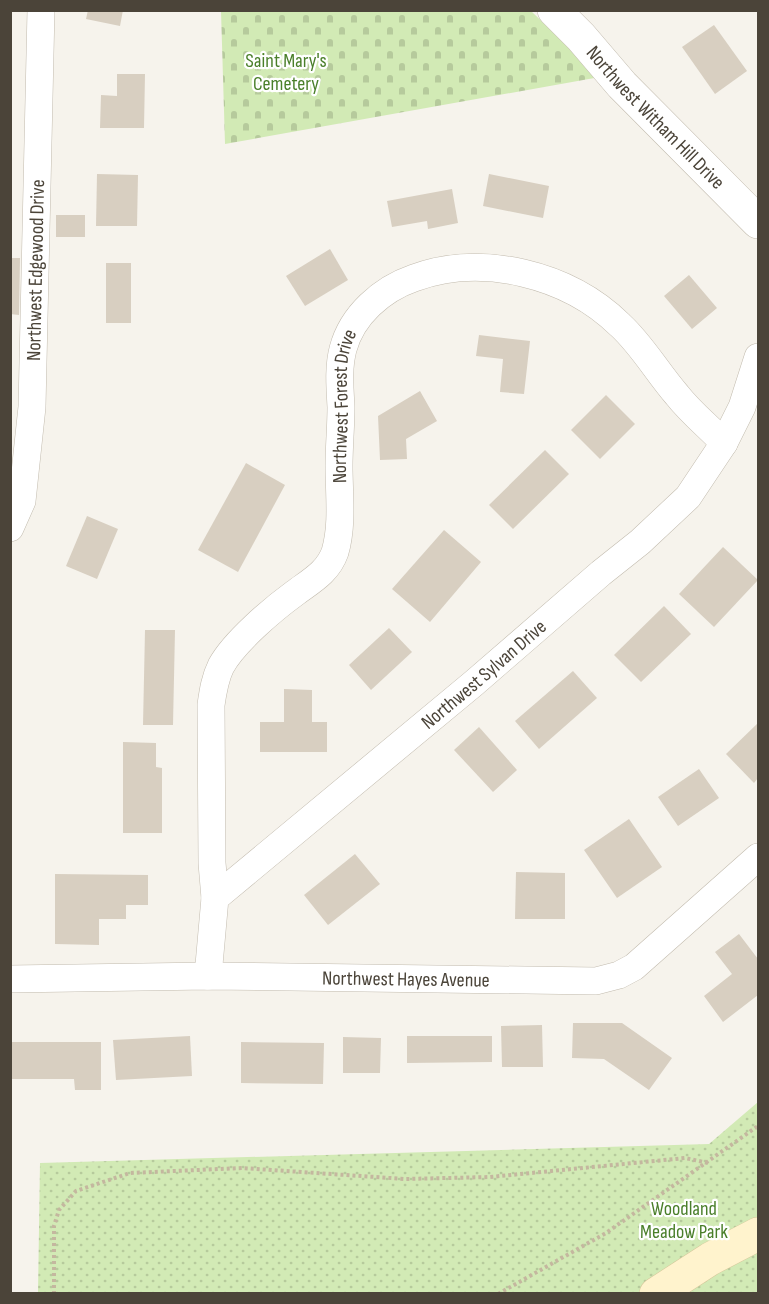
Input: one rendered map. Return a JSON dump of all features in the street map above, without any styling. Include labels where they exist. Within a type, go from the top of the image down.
[{"type":"main road","points":[[656,1293],[710,1259],[759,1234]]},
{"type":"street","name":"Northwest Edgewood Drive","points":[[10,528],[22,501],[32,407],[40,10]]},
{"type":"street","name":"Northwest Witham Hill Drive","points":[[554,10],[581,37],[622,85],[759,222]]},
{"type":"street","name":"Northwest Forest Drive","points":[[215,898],[212,863],[211,705],[215,680],[231,650],[268,615],[319,576],[330,564],[335,550],[339,524],[340,365],[350,330],[363,311],[386,291],[404,282],[455,268],[493,268],[525,273],[553,283],[601,308],[620,324],[676,395],[724,443]]},
{"type":"street","name":"Northwest Sylvan Drive","points":[[215,898],[359,780],[640,542],[688,497],[724,443],[742,406],[759,357]]},
{"type":"street","name":"Northwest Hayes Avenue","points":[[10,979],[208,976],[596,981],[619,975],[633,967],[759,857]]},
{"type":"street","points":[[208,976],[215,898]]},
{"type":"path","points":[[498,1293],[606,1233],[759,1126]]},
{"type":"path","points":[[54,1293],[54,1226],[59,1210],[76,1191],[130,1173],[242,1168],[405,1179],[490,1177],[685,1158],[708,1163]]},
{"type":"green space","name":"Saint Mary's Cemetery","points":[[221,11],[531,11],[600,77],[225,144]]},
{"type":"green space","name":"Woodland Meadow Park","points":[[758,1102],[758,1293],[38,1294],[40,1163],[709,1144]]},
{"type":"building","points":[[88,10],[123,10],[120,26],[86,19]]},
{"type":"building","points":[[714,25],[747,71],[715,94],[682,47]]},
{"type":"building","points":[[117,74],[145,74],[144,128],[100,128],[101,95],[117,96]]},
{"type":"building","points":[[97,174],[138,175],[137,226],[96,226]]},
{"type":"building","points":[[489,174],[549,186],[543,218],[483,206]]},
{"type":"building","points":[[452,189],[458,223],[428,229],[427,221],[392,227],[387,201]]},
{"type":"building","points":[[56,215],[85,215],[85,237],[56,237]]},
{"type":"building","points":[[330,249],[348,280],[305,306],[286,276]]},
{"type":"building","points":[[10,258],[20,258],[19,315],[10,314]]},
{"type":"building","points":[[106,263],[131,263],[131,323],[106,323]]},
{"type":"building","points":[[689,275],[717,308],[692,329],[664,296]]},
{"type":"building","points":[[479,335],[530,341],[524,394],[500,392],[503,359],[476,356]]},
{"type":"building","points":[[420,391],[437,421],[406,439],[407,459],[380,460],[378,416]]},
{"type":"building","points":[[606,395],[635,424],[600,459],[571,430]]},
{"type":"building","points":[[545,450],[569,474],[513,529],[489,505]]},
{"type":"building","points":[[246,463],[285,485],[238,572],[198,550]]},
{"type":"building","points":[[87,516],[118,529],[97,579],[66,566]]},
{"type":"building","points":[[444,530],[481,562],[430,622],[392,589]]},
{"type":"building","points":[[723,547],[758,580],[714,627],[679,594]]},
{"type":"building","points":[[664,606],[691,634],[641,682],[614,655]]},
{"type":"building","points":[[389,628],[412,652],[371,690],[349,665]]},
{"type":"building","points":[[145,630],[175,630],[173,725],[143,725]]},
{"type":"building","points":[[573,671],[597,698],[539,749],[515,721]]},
{"type":"building","points":[[284,689],[312,690],[312,722],[327,722],[327,752],[260,752],[260,722],[284,722]]},
{"type":"building","points":[[758,723],[758,778],[754,783],[726,754]]},
{"type":"building","points":[[479,727],[517,770],[493,792],[454,750]]},
{"type":"building","points":[[123,742],[156,743],[156,767],[162,768],[162,833],[123,833]]},
{"type":"building","points":[[699,769],[719,798],[678,826],[658,797]]},
{"type":"building","points":[[629,819],[662,867],[617,898],[584,850]]},
{"type":"building","points":[[355,854],[380,884],[328,925],[304,895]]},
{"type":"building","points":[[516,872],[565,873],[565,919],[515,919]]},
{"type":"building","points":[[55,874],[148,875],[148,905],[126,905],[126,919],[99,919],[99,945],[55,944]]},
{"type":"building","points":[[739,934],[758,959],[758,995],[723,1022],[704,996],[732,974],[715,952]]},
{"type":"building","points":[[573,1023],[622,1023],[672,1058],[649,1090],[604,1059],[572,1058]]},
{"type":"building","points":[[542,1025],[543,1067],[502,1067],[501,1026]]},
{"type":"building","points":[[190,1036],[192,1076],[116,1080],[113,1040]]},
{"type":"building","points":[[407,1036],[492,1036],[492,1062],[407,1063]]},
{"type":"building","points":[[343,1037],[381,1038],[380,1073],[343,1073]]},
{"type":"building","points":[[10,1042],[101,1042],[101,1090],[75,1090],[74,1079],[10,1079]]},
{"type":"building","points":[[241,1042],[324,1043],[323,1084],[241,1083]]}]
